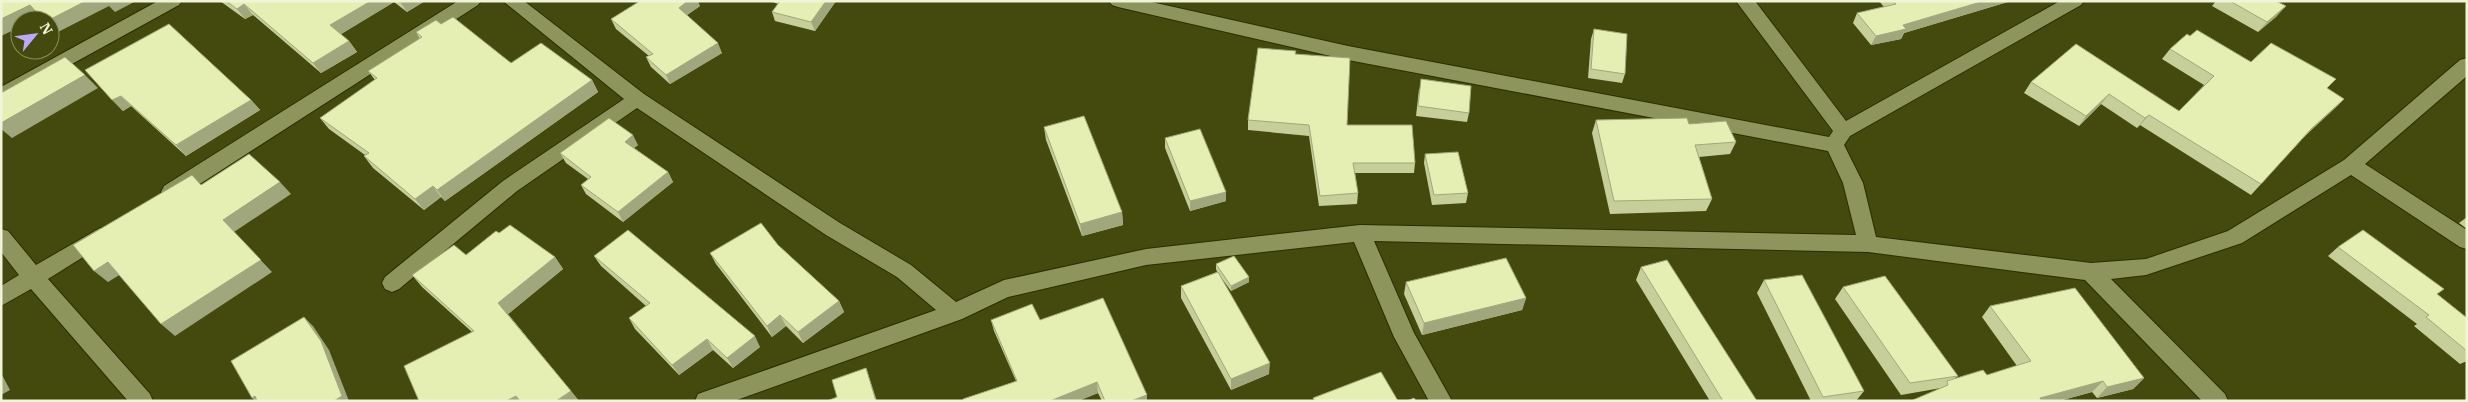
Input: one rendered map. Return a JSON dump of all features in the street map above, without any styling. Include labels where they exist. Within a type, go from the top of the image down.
[{"type":"street","points":[[1,96],[173,1]]},
{"type":"street","points":[[152,204],[472,1]]},
{"type":"street","points":[[512,1],[638,99],[833,229],[904,271],[954,313]]},
{"type":"street","points":[[1118,1],[1173,7],[1348,53],[1839,138],[2075,1]]},
{"type":"street","points":[[1745,1],[1839,138],[1853,183],[1868,244]]},
{"type":"street","points":[[715,400],[954,313],[1004,289],[1146,257],[1360,233],[1868,244],[2091,272],[2146,267],[2235,237],[2352,165],[2467,65]]},
{"type":"street","points":[[392,283],[510,186],[638,99]]},
{"type":"street","points":[[2352,165],[2467,241]]},
{"type":"street","points":[[1,297],[118,225]]},
{"type":"street","points":[[1360,233],[1406,337],[1441,401]]},
{"type":"street","points":[[1,236],[34,278],[142,401]]},
{"type":"street","points":[[2091,272],[2217,401]]},
{"type":"building","points":[[1,1],[86,1],[60,14],[60,10],[34,10],[30,5],[20,10],[10,10],[10,15],[1,19]]},
{"type":"building","points":[[226,1],[371,1],[330,25],[349,41],[313,63],[244,4],[237,9]]},
{"type":"building","points":[[640,1],[688,1],[679,8],[718,43],[666,75],[646,57],[653,54],[611,19]]},
{"type":"building","points":[[780,1],[826,1],[811,22],[772,12]]},
{"type":"building","points":[[1893,1],[1984,1],[1903,25],[1906,29],[1876,36],[1857,13],[1896,4]]},
{"type":"building","points":[[2230,1],[2276,1],[2286,6],[2267,22]]},
{"type":"building","points":[[453,17],[511,63],[541,43],[592,80],[437,190],[433,186],[415,199],[364,156],[369,153],[320,118],[377,78],[368,71],[422,37],[416,32],[436,20],[441,24]]},
{"type":"building","points":[[169,24],[251,100],[176,145],[121,96],[112,100],[85,70]]},
{"type":"building","points":[[1594,29],[1627,34],[1625,74],[1591,69]]},
{"type":"building","points":[[2197,30],[2251,62],[2271,43],[2336,79],[2327,88],[2344,99],[2311,129],[2261,184],[2149,115],[2145,118],[2109,94],[2086,116],[2031,82],[2076,44],[2179,111],[2214,76],[2170,49],[2187,34],[2190,36]]},
{"type":"building","points":[[1258,48],[1296,51],[1295,54],[1350,58],[1347,125],[1412,125],[1415,163],[1353,163],[1358,193],[1320,196],[1309,125],[1248,120]]},
{"type":"building","points":[[65,57],[85,75],[1,123],[1,93]]},
{"type":"building","points":[[1421,79],[1471,86],[1469,113],[1418,106]]},
{"type":"building","points":[[1084,116],[1122,212],[1080,224],[1044,127]]},
{"type":"building","points":[[609,118],[633,135],[625,142],[668,172],[618,212],[581,185],[591,177],[560,153]]},
{"type":"building","points":[[1687,118],[1689,124],[1726,121],[1736,142],[1695,145],[1712,199],[1614,201],[1596,120]]},
{"type":"building","points":[[1200,129],[1226,192],[1190,201],[1165,138]]},
{"type":"building","points":[[1458,152],[1468,193],[1434,195],[1425,154]]},
{"type":"building","points":[[249,154],[280,182],[223,220],[261,260],[161,324],[108,262],[94,271],[73,245],[192,175],[201,185]]},
{"type":"building","points":[[761,223],[778,245],[839,301],[798,332],[780,315],[767,326],[710,253]]},
{"type":"building","points":[[510,225],[555,257],[498,303],[571,391],[556,401],[520,401],[516,396],[506,401],[419,401],[404,366],[474,331],[412,275],[454,245],[466,255],[496,231],[499,233]]},
{"type":"building","points":[[628,230],[755,336],[727,358],[707,339],[672,365],[629,318],[650,303],[594,256]]},
{"type":"building","points":[[2363,230],[2444,289],[2437,294],[2467,318],[2467,351],[2426,317],[2429,315],[2338,247]]},
{"type":"building","points":[[1234,256],[1249,277],[1231,286],[1216,264]]},
{"type":"building","points":[[1506,258],[1526,298],[1424,323],[1406,282]]},
{"type":"building","points":[[1667,260],[1757,401],[1723,401],[1641,267]]},
{"type":"building","points":[[1218,272],[1270,363],[1231,379],[1181,286]]},
{"type":"building","points":[[1802,275],[1864,391],[1823,397],[1764,280]]},
{"type":"building","points":[[1885,276],[1958,376],[1910,383],[1843,287]]},
{"type":"building","points":[[2075,288],[2144,378],[2107,387],[2103,381],[2040,398],[2040,401],[1913,400],[1948,385],[1947,381],[1983,370],[1987,375],[2031,361],[1990,306]]},
{"type":"building","points":[[1103,298],[1147,395],[1131,401],[1105,401],[1097,382],[1050,401],[964,401],[963,399],[1017,381],[991,320],[1032,304],[1040,320]]},
{"type":"building","points":[[304,317],[321,341],[342,396],[334,401],[257,401],[255,396],[252,398],[231,361]]},
{"type":"building","points":[[866,368],[876,401],[827,401],[837,397],[832,380]]},
{"type":"building","points":[[1381,372],[1398,401],[1315,401],[1313,398]]}]
